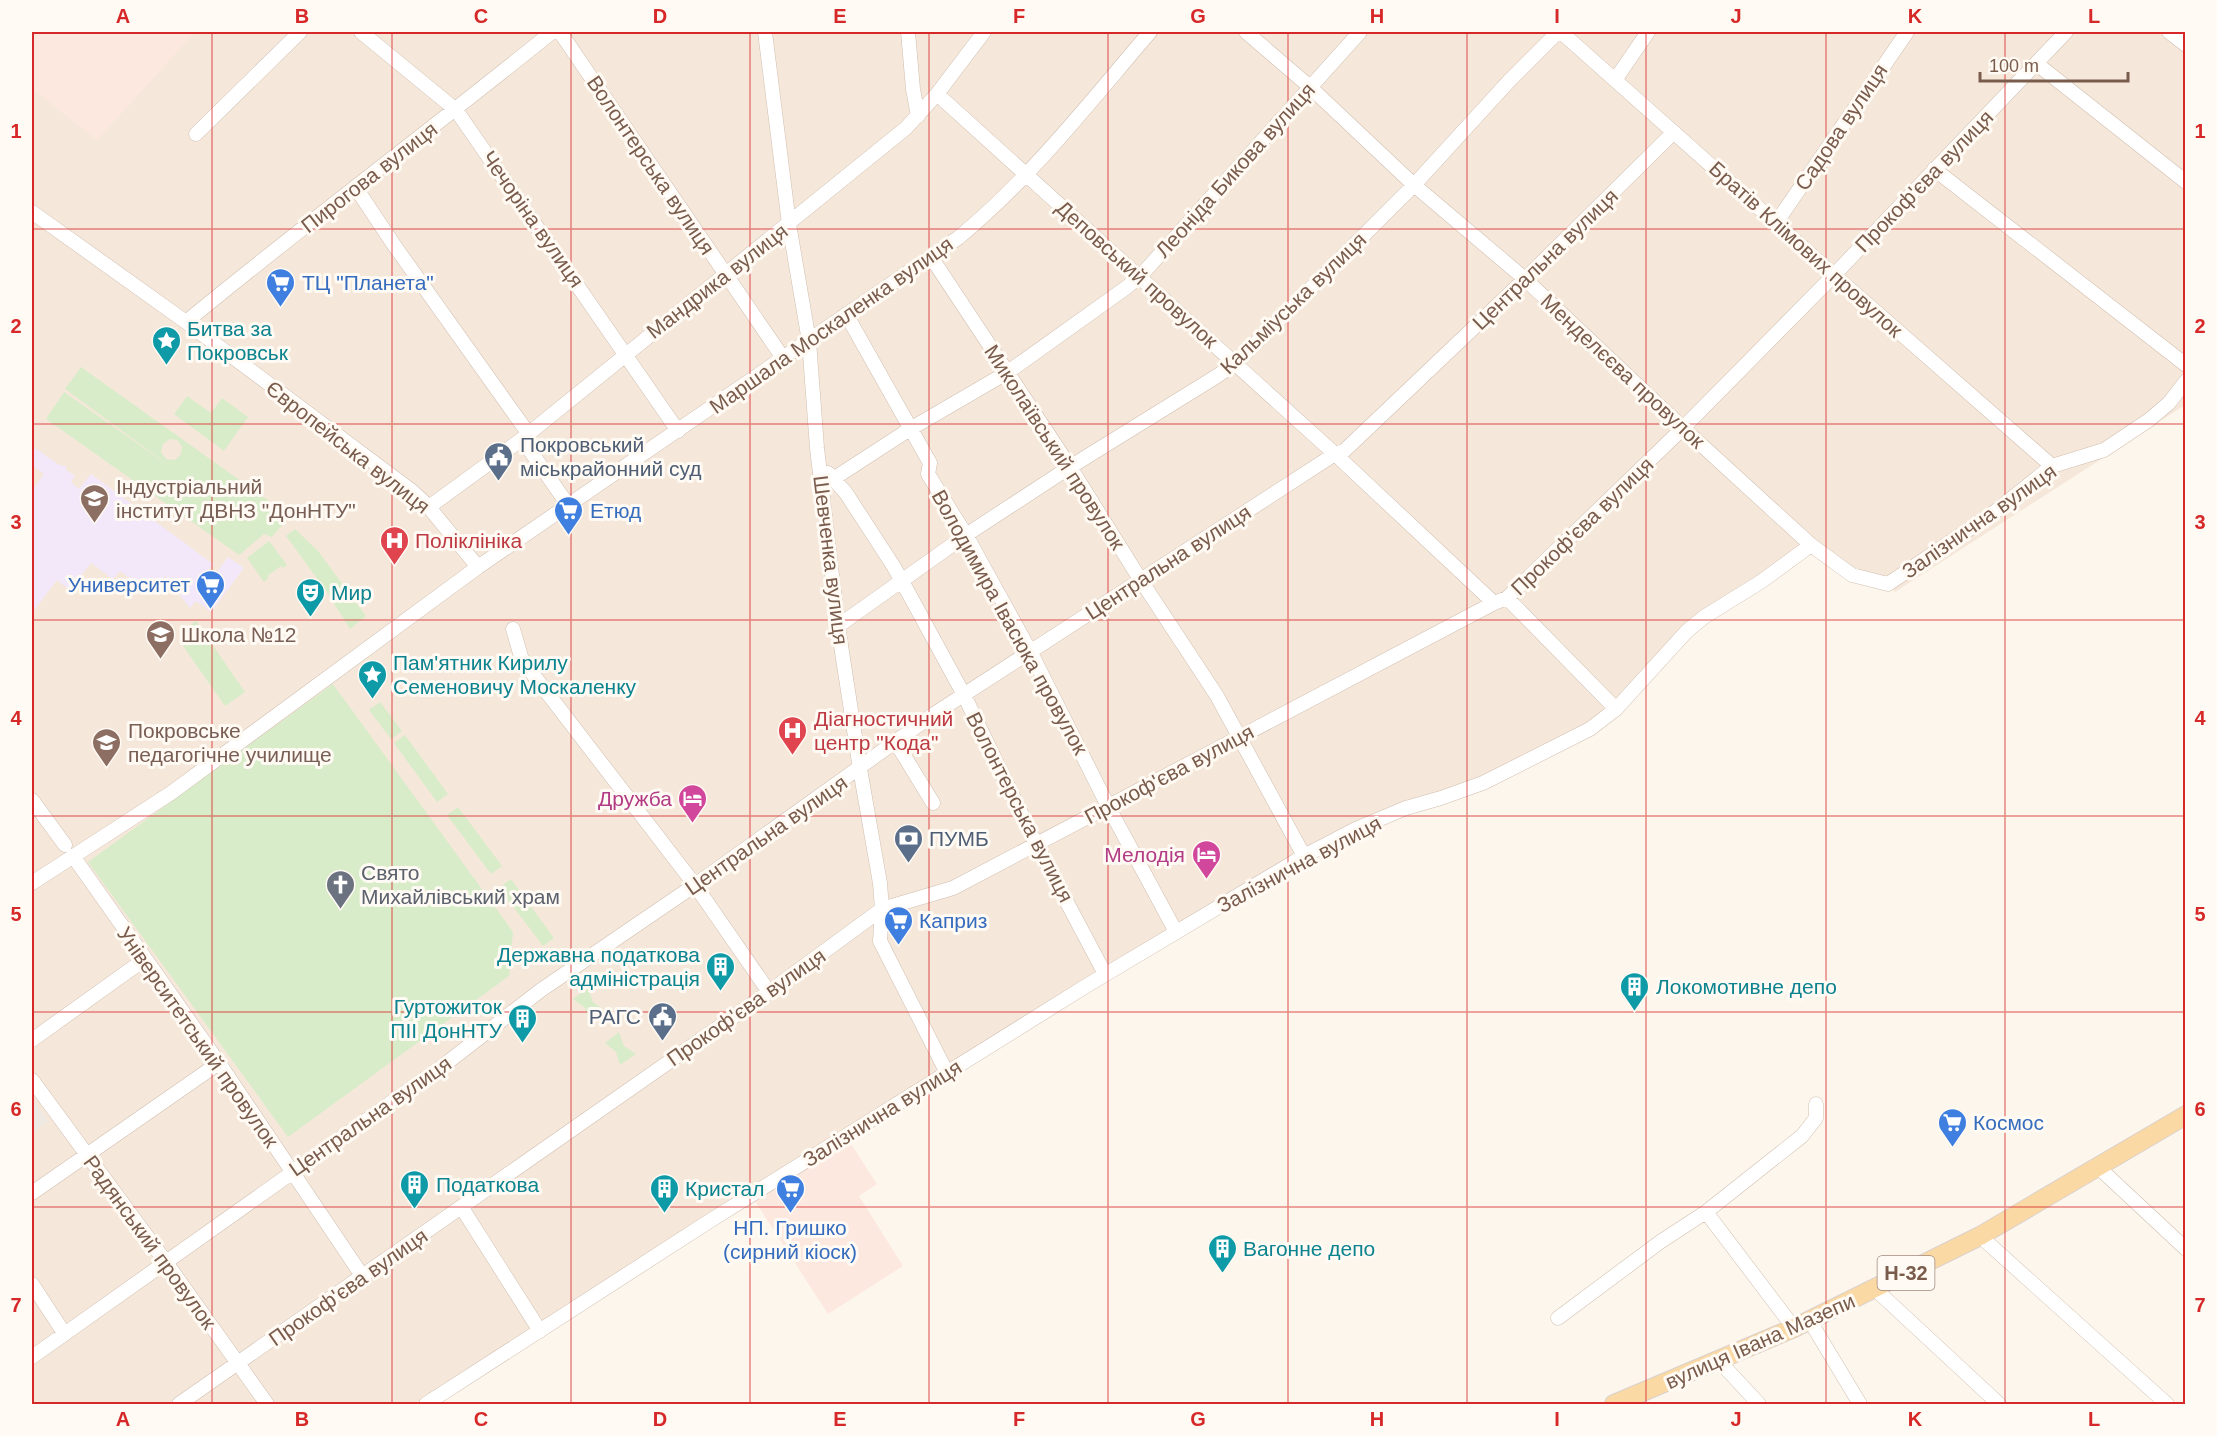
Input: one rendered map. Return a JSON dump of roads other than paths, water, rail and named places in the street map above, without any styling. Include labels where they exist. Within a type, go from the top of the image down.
[{"type":"main road","name":"вулиця Івана Мазепи","points":[[1614,1404],[1802,1324],[1980,1236],[2186,1115]]},
{"type":"street","points":[[196,134],[300,32]]},
{"type":"street","name":"Чечоріна вулиця","points":[[361,32],[456,110],[678,431]]},
{"type":"street","name":"Пирогова вулиця","points":[[186,322],[255,265],[456,110],[552,32]]},
{"type":"street","name":"Волонтерська вулиця","points":[[560,32],[783,358]]},
{"type":"street","name":"Шевченка вулиця","points":[[765,32],[789,224],[809,341],[818,459],[838,626],[880,883],[882,909],[880,941],[885,955],[947,1073]]},
{"type":"street","points":[[908,32],[918,117]]},
{"type":"street","name":"Мандрика вулиця","points":[[429,507],[525,436],[918,117],[984,32]]},
{"type":"street","name":"Маршала Москаленка вулиця","points":[[32,883],[69,851],[171,793],[478,567],[932,257],[988,213],[1026,174],[1150,32]]},
{"type":"street","name":"Менделєєва провулок","points":[[1246,32],[1310,87],[1414,185],[1525,279],[1811,545]]},
{"type":"street","name":"Леоніда Бикова вулиця","points":[[833,479],[910,429],[1008,372],[1140,276],[1360,32]]},
{"type":"street","name":"Братів Клімових провулок","points":[[1560,32],[2052,466]]},
{"type":"street","name":"Кальміуська вулиця","points":[[838,626],[966,535],[1236,363],[1414,185],[1509,81],[1560,32]]},
{"type":"street","points":[[1615,80],[1648,32]]},
{"type":"street","name":"Садова вулиця","points":[[1776,223],[1907,32]]},
{"type":"street","name":"Прокоф'єва вулиця","points":[[180,1404],[769,992],[882,909],[953,888],[1501,601],[1683,428],[2066,32]]},
{"type":"street","points":[[2169,32],[2186,45]]},
{"type":"street","points":[[2037,64],[2186,182]]},
{"type":"street","name":"Деповський провулок","points":[[937,94],[1501,601],[1616,709]]},
{"type":"street","name":"Центральна вулиця","points":[[32,1357],[444,1065],[549,985],[860,769],[895,741],[1140,579],[1335,454],[1344,451],[1525,279],[1674,132]]},
{"type":"street","points":[[1934,169],[2186,365]]},
{"type":"street","points":[[356,188],[525,436],[568,505]]},
{"type":"street","name":"Європейська вулиця","points":[[32,212],[186,322],[412,491],[429,507],[478,567]]},
{"type":"street","name":"Миколаївський провулок","points":[[932,257],[1217,696],[1304,856]]},
{"type":"street","name":"Володимира Івасюка провулок","points":[[846,314],[930,463],[928,474],[966,535],[1030,651],[1108,806],[1176,932]]},
{"type":"street","name":"Залізнична вулиця","points":[[426,1404],[1105,974],[1304,856],[1356,829],[1396,812],[1483,783],[1590,729],[1616,709],[1687,631],[1704,617],[1762,581],[1811,545],[1852,575],[1888,584],[1996,511],[2052,466],[2104,450],[2149,420],[2169,403],[2186,381]]},
{"type":"street","name":"Волонтерська вулиця","points":[[818,459],[846,493],[902,582],[964,695],[1036,844],[1105,974]]},
{"type":"street","points":[[513,629],[522,660],[695,885],[769,992]]},
{"type":"street","points":[[895,741],[933,803]]},
{"type":"street","name":"Університетський провулок","points":[[32,800],[219,1063],[363,1277]]},
{"type":"street","points":[[32,1040],[145,959]]},
{"type":"street","points":[[32,1193],[219,1063]]},
{"type":"street","name":"Радянський провулок","points":[[32,1080],[267,1404]]},
{"type":"street","points":[[1558,1318],[1660,1242],[1706,1212],[1802,1136],[1816,1118],[1816,1104]]},
{"type":"street","points":[[2098,1167],[2186,1249]]},
{"type":"street","points":[[462,1208],[540,1330]]},
{"type":"street","points":[[1706,1212],[1802,1324],[1860,1404]]},
{"type":"street","points":[[1980,1236],[2167,1404]]},
{"type":"street","points":[[32,1284],[64,1333]]},
{"type":"street","points":[[1875,1289],[1999,1404]]},
{"type":"street","points":[[1719,1361],[1759,1404]]},
{"type":"place","name":"ТЦ \"Планета\"","points":[[281,308]]},
{"type":"place","name":"Битва за Покровськ","points":[[166,366]]},
{"type":"place","name":"Покровський міськрайонний суд","points":[[499,482]]},
{"type":"place","name":"Індустріальний інститут ДВНЗ \"ДонНТУ\"","points":[[95,524]]},
{"type":"place","name":"Етюд","points":[[569,536]]},
{"type":"place","name":"Поліклініка","points":[[394,566]]},
{"type":"place","name":"Университет","points":[[211,610]]},
{"type":"place","name":"Мир","points":[[310,618]]},
{"type":"place","name":"Школа №12","points":[[160,660]]},
{"type":"place","name":"Пам'ятник Кирилу Семеновичу Москаленку","points":[[372,700]]},
{"type":"place","name":"Діагностичний центр \"Кода\"","points":[[793,756]]},
{"type":"place","name":"Покровське педагогічне училище","points":[[107,768]]},
{"type":"place","name":"Дружба","points":[[693,824]]},
{"type":"place","name":"ПУМБ","points":[[908,864]]},
{"type":"place","name":"Мелодія","points":[[1206,880]]},
{"type":"place","name":"Свято Михайлівський храм","points":[[340,910]]},
{"type":"place","name":"Каприз","points":[[898,946]]},
{"type":"place","name":"Державна податкова адміністрація","points":[[721,992]]},
{"type":"place","name":"Локомотивне депо","points":[[1635,1012]]},
{"type":"place","name":"РАГС","points":[[662,1042]]},
{"type":"place","name":"Гуртожиток ПІІ ДонНТУ","points":[[523,1044]]},
{"type":"place","name":"Космос","points":[[1952,1148]]},
{"type":"place","name":"Податкова","points":[[415,1210]]},
{"type":"place","name":"Кристал","points":[[664,1214]]},
{"type":"place","name":"НП. Гришко (сирний кіоск)","points":[[790,1214]]},
{"type":"place","name":"Вагонне депо","points":[[1222,1274]]}]
